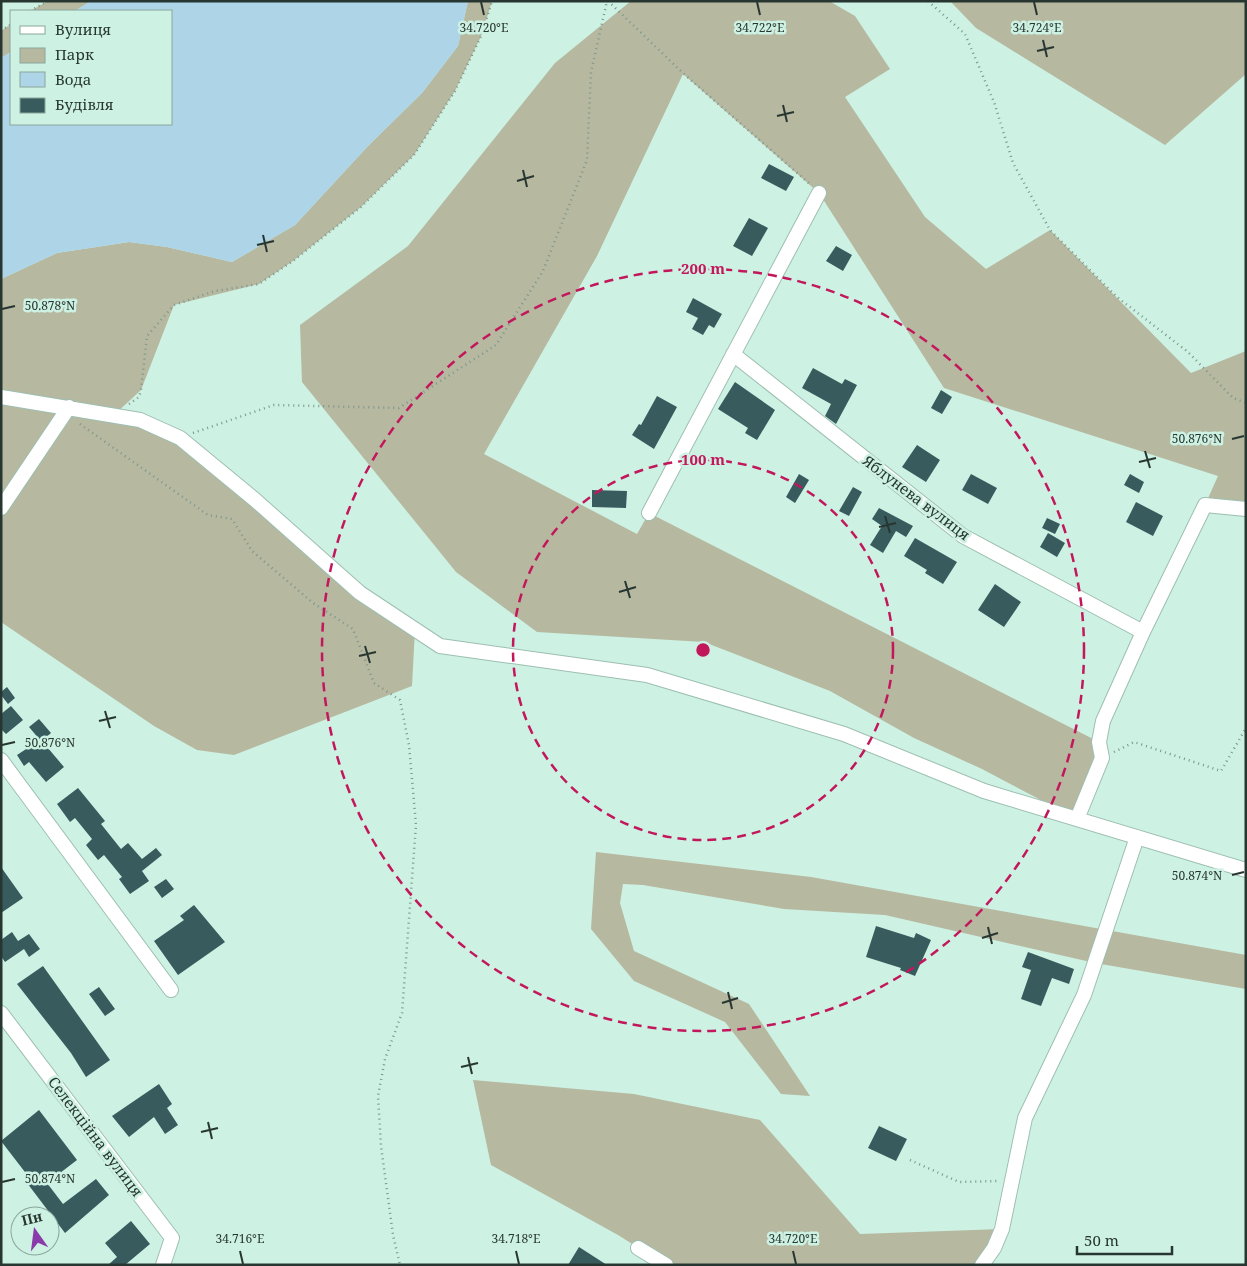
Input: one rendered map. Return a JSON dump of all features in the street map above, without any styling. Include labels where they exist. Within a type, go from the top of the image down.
[{"type":"street","points":[[649,513],[819,193]]},
{"type":"street","name":"Яблунева вулиця","points":[[733,354],[963,536],[1143,632]]},
{"type":"street","points":[[1,396],[140,420],[180,438],[254,499],[360,593],[440,646],[648,675],[844,734],[984,791],[1246,870]]},
{"type":"street","points":[[1,508],[68,409]]},
{"type":"street","points":[[1077,819],[1102,758],[1099,742],[1103,721],[1143,632],[1205,505],[1246,509]]},
{"type":"street","points":[[1,760],[171,990]]},
{"type":"street","points":[[982,1265],[994,1248],[1002,1229],[1026,1118],[1084,995],[1137,837]]},
{"type":"street","name":"Селекційна вулиця","points":[[1,1013],[172,1238],[163,1265]]},
{"type":"street","points":[[638,1248],[666,1265]]},
{"type":"path","points":[[32,10],[48,1]]},
{"type":"path","points":[[113,415],[138,397],[147,336],[174,304],[215,291],[259,284],[293,261],[361,208],[414,155],[455,91],[482,34],[492,1]]},
{"type":"path","points":[[607,1],[684,74],[819,193]]},
{"type":"path","points":[[180,438],[274,405],[399,408],[496,345],[543,271],[587,160],[591,72],[607,1]]},
{"type":"path","points":[[928,1],[965,34],[994,102],[1014,163],[1050,230],[1117,296],[1188,352],[1233,398],[1246,403]]},
{"type":"path","points":[[68,409],[88,431],[186,501],[208,515],[232,518],[252,552],[313,603],[354,629],[374,683],[400,700],[409,745],[416,824],[402,1013],[385,1059],[378,1096],[381,1146],[393,1235],[400,1265]]},
{"type":"path","points":[[1102,758],[1134,742],[1221,770],[1246,728]]},
{"type":"path","points":[[910,1160],[959,1182],[1012,1180]]},
{"type":"green space","points":[[48,1],[91,1],[77,10],[32,10]]},
{"type":"green space","points":[[468,1],[492,1],[482,34],[455,91],[414,155],[361,207],[293,261],[259,284],[174,305],[141,390],[114,415],[180,438],[415,629],[412,686],[234,755],[197,750],[154,726],[1,622],[1,279],[57,253],[129,242],[167,247],[232,262],[295,225],[368,146],[422,93],[458,46]]},
{"type":"green space","points":[[631,1],[829,1],[855,16],[890,69],[845,97],[925,217],[986,269],[1050,230],[1191,373],[1246,351],[1246,510],[1205,505],[1218,476],[944,388],[819,193],[683,74],[597,256],[484,454],[637,534],[649,513],[1099,742],[1077,819],[982,769],[914,738],[830,691],[704,642],[537,632],[456,572],[302,382],[300,325],[408,246],[555,63]]},
{"type":"green space","points":[[950,1],[1246,1],[1246,74],[1165,145],[976,28]]},
{"type":"green space","points":[[10,25],[10,53],[1,58],[1,31]]},
{"type":"green space","points":[[596,852],[811,877],[1246,955],[1246,989],[1095,963],[885,915],[784,909],[643,885],[623,884],[620,903],[634,951],[749,1004],[810,1096],[781,1094],[725,1022],[634,981],[591,929]]},
{"type":"green space","points":[[473,1080],[634,1094],[760,1120],[860,1234],[1002,1229],[978,1265],[666,1265],[618,1235],[491,1165]]},
{"type":"water","points":[[91,1],[468,1],[458,46],[422,93],[368,146],[295,225],[232,262],[167,247],[129,242],[57,253],[1,279],[1,58],[10,53],[10,125],[172,125],[172,10],[77,10]]},
{"type":"building","points":[[769,164],[794,177],[786,191],[761,178]]},
{"type":"building","points":[[749,218],[768,228],[752,256],[733,246]]},
{"type":"building","points":[[836,246],[852,255],[843,271],[826,261]]},
{"type":"building","points":[[693,298],[722,314],[714,328],[709,325],[703,335],[692,329],[698,318],[686,312]]},
{"type":"building","points":[[813,368],[842,384],[845,379],[857,385],[836,424],[825,416],[831,404],[802,388]]},
{"type":"building","points":[[735,382],[775,410],[757,440],[745,433],[748,428],[718,409]]},
{"type":"building","points":[[941,390],[952,397],[942,414],[931,408]]},
{"type":"building","points":[[657,396],[677,407],[654,449],[632,435],[639,424],[641,425]]},
{"type":"building","points":[[917,445],[940,460],[926,482],[902,467]]},
{"type":"building","points":[[799,474],[809,480],[795,503],[786,497]]},
{"type":"building","points":[[971,474],[997,488],[988,504],[962,490]]},
{"type":"building","points":[[1130,474],[1144,482],[1139,493],[1124,485]]},
{"type":"building","points":[[853,487],[862,492],[849,516],[839,511]]},
{"type":"building","points":[[592,490],[627,491],[626,508],[592,507]]},
{"type":"building","points":[[1136,502],[1163,516],[1153,536],[1126,522]]},
{"type":"building","points":[[879,508],[913,526],[906,537],[896,531],[883,553],[870,545],[882,526],[872,519]]},
{"type":"building","points":[[1047,518],[1060,524],[1055,534],[1042,528]]},
{"type":"building","points":[[1048,533],[1065,543],[1057,557],[1040,547]]},
{"type":"building","points":[[915,538],[957,562],[943,584],[925,573],[927,570],[904,556]]},
{"type":"building","points":[[995,584],[1021,602],[1004,627],[978,610]]},
{"type":"building","points":[[7,687],[15,698],[8,704],[1,695],[1,692]]},
{"type":"building","points":[[11,706],[23,720],[6,734],[1,729],[1,714]]},
{"type":"building","points":[[39,719],[51,733],[42,741],[64,767],[46,782],[29,762],[24,766],[17,755],[40,740],[29,727]]},
{"type":"building","points":[[78,788],[105,821],[101,824],[121,849],[128,843],[142,859],[156,848],[162,855],[142,871],[149,881],[130,894],[119,879],[122,877],[104,855],[98,860],[86,845],[92,839],[75,818],[70,822],[57,804]]},
{"type":"building","points":[[1,867],[23,898],[1,913]]},
{"type":"building","points":[[166,879],[174,889],[162,898],[154,887]]},
{"type":"building","points":[[194,905],[225,942],[178,975],[154,941],[184,920],[180,916]]},
{"type":"building","points":[[876,926],[914,938],[916,933],[931,940],[915,976],[900,970],[901,968],[866,957]]},
{"type":"building","points":[[12,932],[18,941],[29,934],[40,949],[29,957],[24,949],[5,962],[1,956],[1,940]]},
{"type":"building","points":[[1028,952],[1074,969],[1069,984],[1052,978],[1041,1006],[1021,999],[1031,970],[1022,967]]},
{"type":"building","points":[[43,966],[110,1060],[86,1077],[71,1053],[17,984]]},
{"type":"building","points":[[99,987],[115,1009],[105,1016],[89,994]]},
{"type":"building","points":[[159,1084],[172,1104],[167,1108],[178,1125],[165,1134],[154,1117],[129,1137],[112,1116]]},
{"type":"building","points":[[39,1110],[77,1160],[47,1183],[63,1204],[96,1179],[109,1195],[65,1233],[60,1226],[60,1206],[44,1206],[24,1179],[28,1176],[1,1141]]},
{"type":"building","points":[[879,1126],[907,1139],[896,1161],[868,1148]]},
{"type":"building","points":[[131,1221],[150,1244],[125,1265],[108,1265],[117,1257],[105,1243]]},
{"type":"building","points":[[579,1247],[607,1265],[568,1265]]}]
